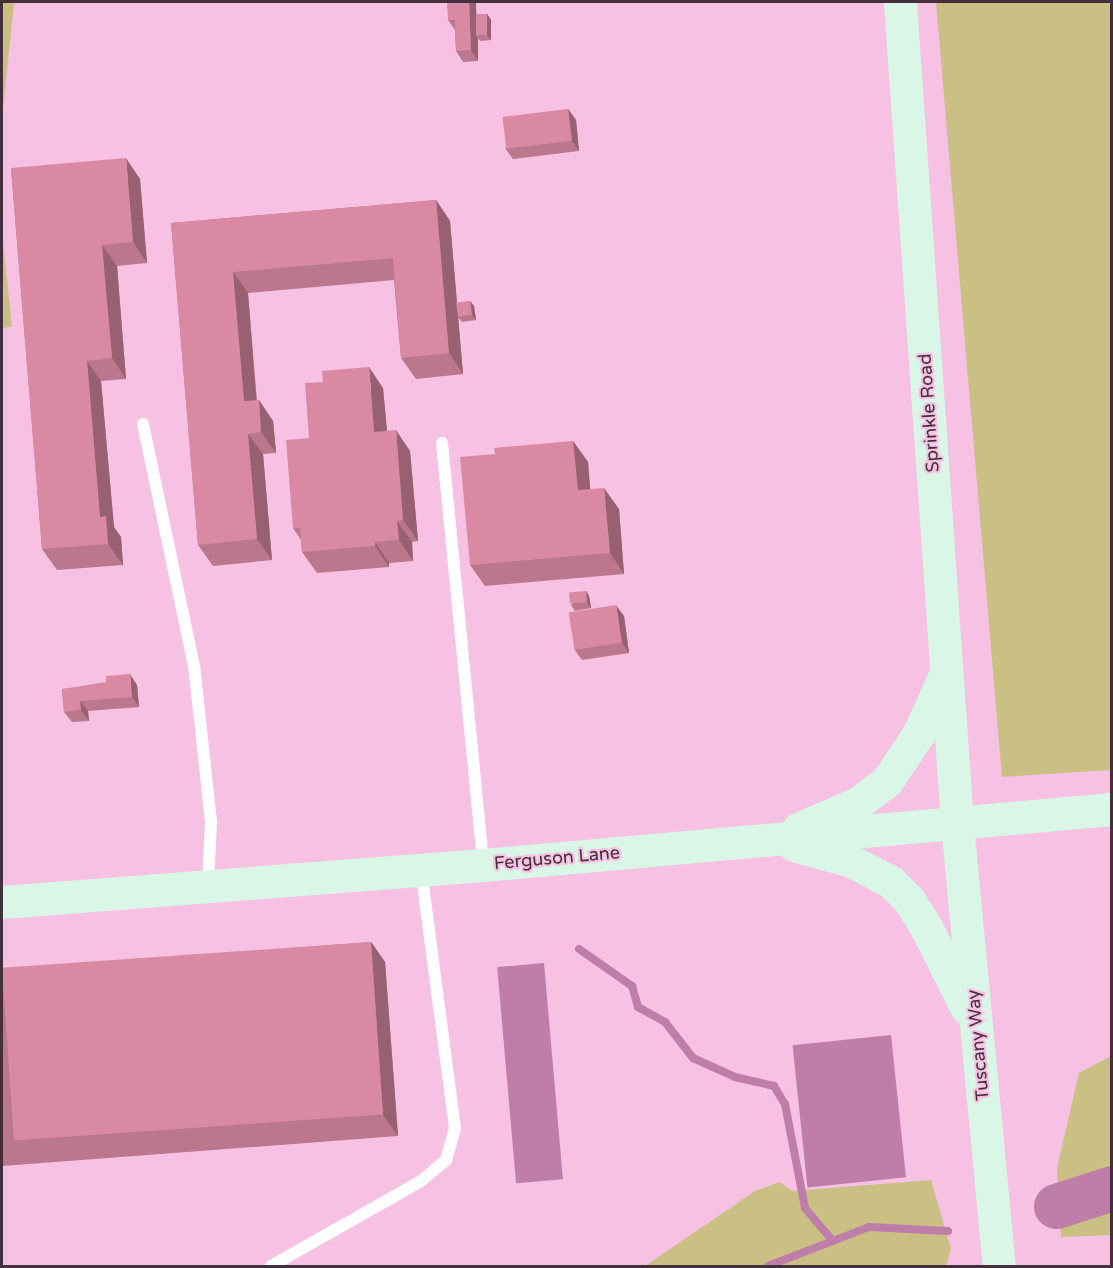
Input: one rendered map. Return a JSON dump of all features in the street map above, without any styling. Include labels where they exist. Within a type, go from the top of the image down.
[{"type":"street","name":"Sprinkle Road","points":[[900,3],[957,824]]},
{"type":"street","points":[[775,840],[858,803],[887,781],[920,733],[947,670]]},
{"type":"street","name":"Ferguson Lane","points":[[2,902],[483,865],[1112,809]]},
{"type":"street","name":"Tuscany Way","points":[[957,824],[999,1266]]},
{"type":"street","points":[[775,840],[850,861],[891,882],[909,900],[927,929],[976,1027]]},
{"type":"lane","points":[[143,424],[194,665],[211,821],[208,886]]},
{"type":"lane","points":[[442,443],[483,865]]},
{"type":"lane","points":[[271,1266],[420,1181],[446,1160],[455,1128],[421,869]]},
{"type":"shaded area","points":[[2,2],[14,2],[2,119]]},
{"type":"shaded area","points":[[936,2],[1111,2],[1111,770],[1002,777]]},
{"type":"shaded area","points":[[2,231],[12,327],[2,328]]},
{"type":"shaded area","points":[[544,963],[563,1179],[516,1183],[497,967]]},
{"type":"shaded area","points":[[891,1035],[906,1177],[807,1188],[793,1045]]},
{"type":"shaded area","points":[[1111,1056],[1111,1235],[1061,1237],[1057,1168],[1079,1073]]},
{"type":"shaded area","points":[[931,1180],[951,1249],[946,1266],[645,1266],[755,1191],[780,1182],[792,1191]]},
{"type":"building","points":[[469,2],[471,50],[456,51],[455,20],[448,20],[447,3]]},
{"type":"building","points":[[476,14],[487,14],[487,35],[476,35]]},
{"type":"building","points":[[568,109],[572,141],[506,149],[502,117]]},
{"type":"building","points":[[126,158],[133,242],[102,245],[112,358],[87,361],[100,517],[106,516],[108,544],[42,549],[11,168]]},
{"type":"building","points":[[436,200],[449,353],[401,358],[393,258],[233,272],[244,401],[259,400],[261,432],[248,434],[257,539],[198,545],[171,223]]},
{"type":"building","points":[[470,301],[472,315],[458,317],[456,303]]},
{"type":"building","points":[[369,367],[374,432],[396,430],[403,520],[397,521],[399,540],[375,542],[375,546],[302,552],[300,528],[293,528],[286,440],[309,438],[305,383],[323,382],[322,371]]},
{"type":"building","points":[[573,441],[578,490],[604,488],[610,553],[470,565],[460,457],[495,454],[494,448]]},
{"type":"building","points":[[586,591],[587,602],[570,603],[569,592]]},
{"type":"building","points":[[616,605],[622,643],[575,650],[569,613]]},
{"type":"building","points":[[130,674],[132,697],[80,701],[81,710],[64,712],[62,689],[106,682],[106,676]]},
{"type":"building","points":[[371,942],[383,1115],[14,1140],[2,968]]},
{"type":"waterway","points":[[579,949],[632,986],[638,1007],[665,1022],[693,1058],[735,1077],[774,1086],[785,1104],[805,1208],[833,1241]]},
{"type":"waterway","points":[[1056,1206],[1112,1188]]},
{"type":"waterway","points":[[768,1266],[869,1227],[948,1231]]}]
